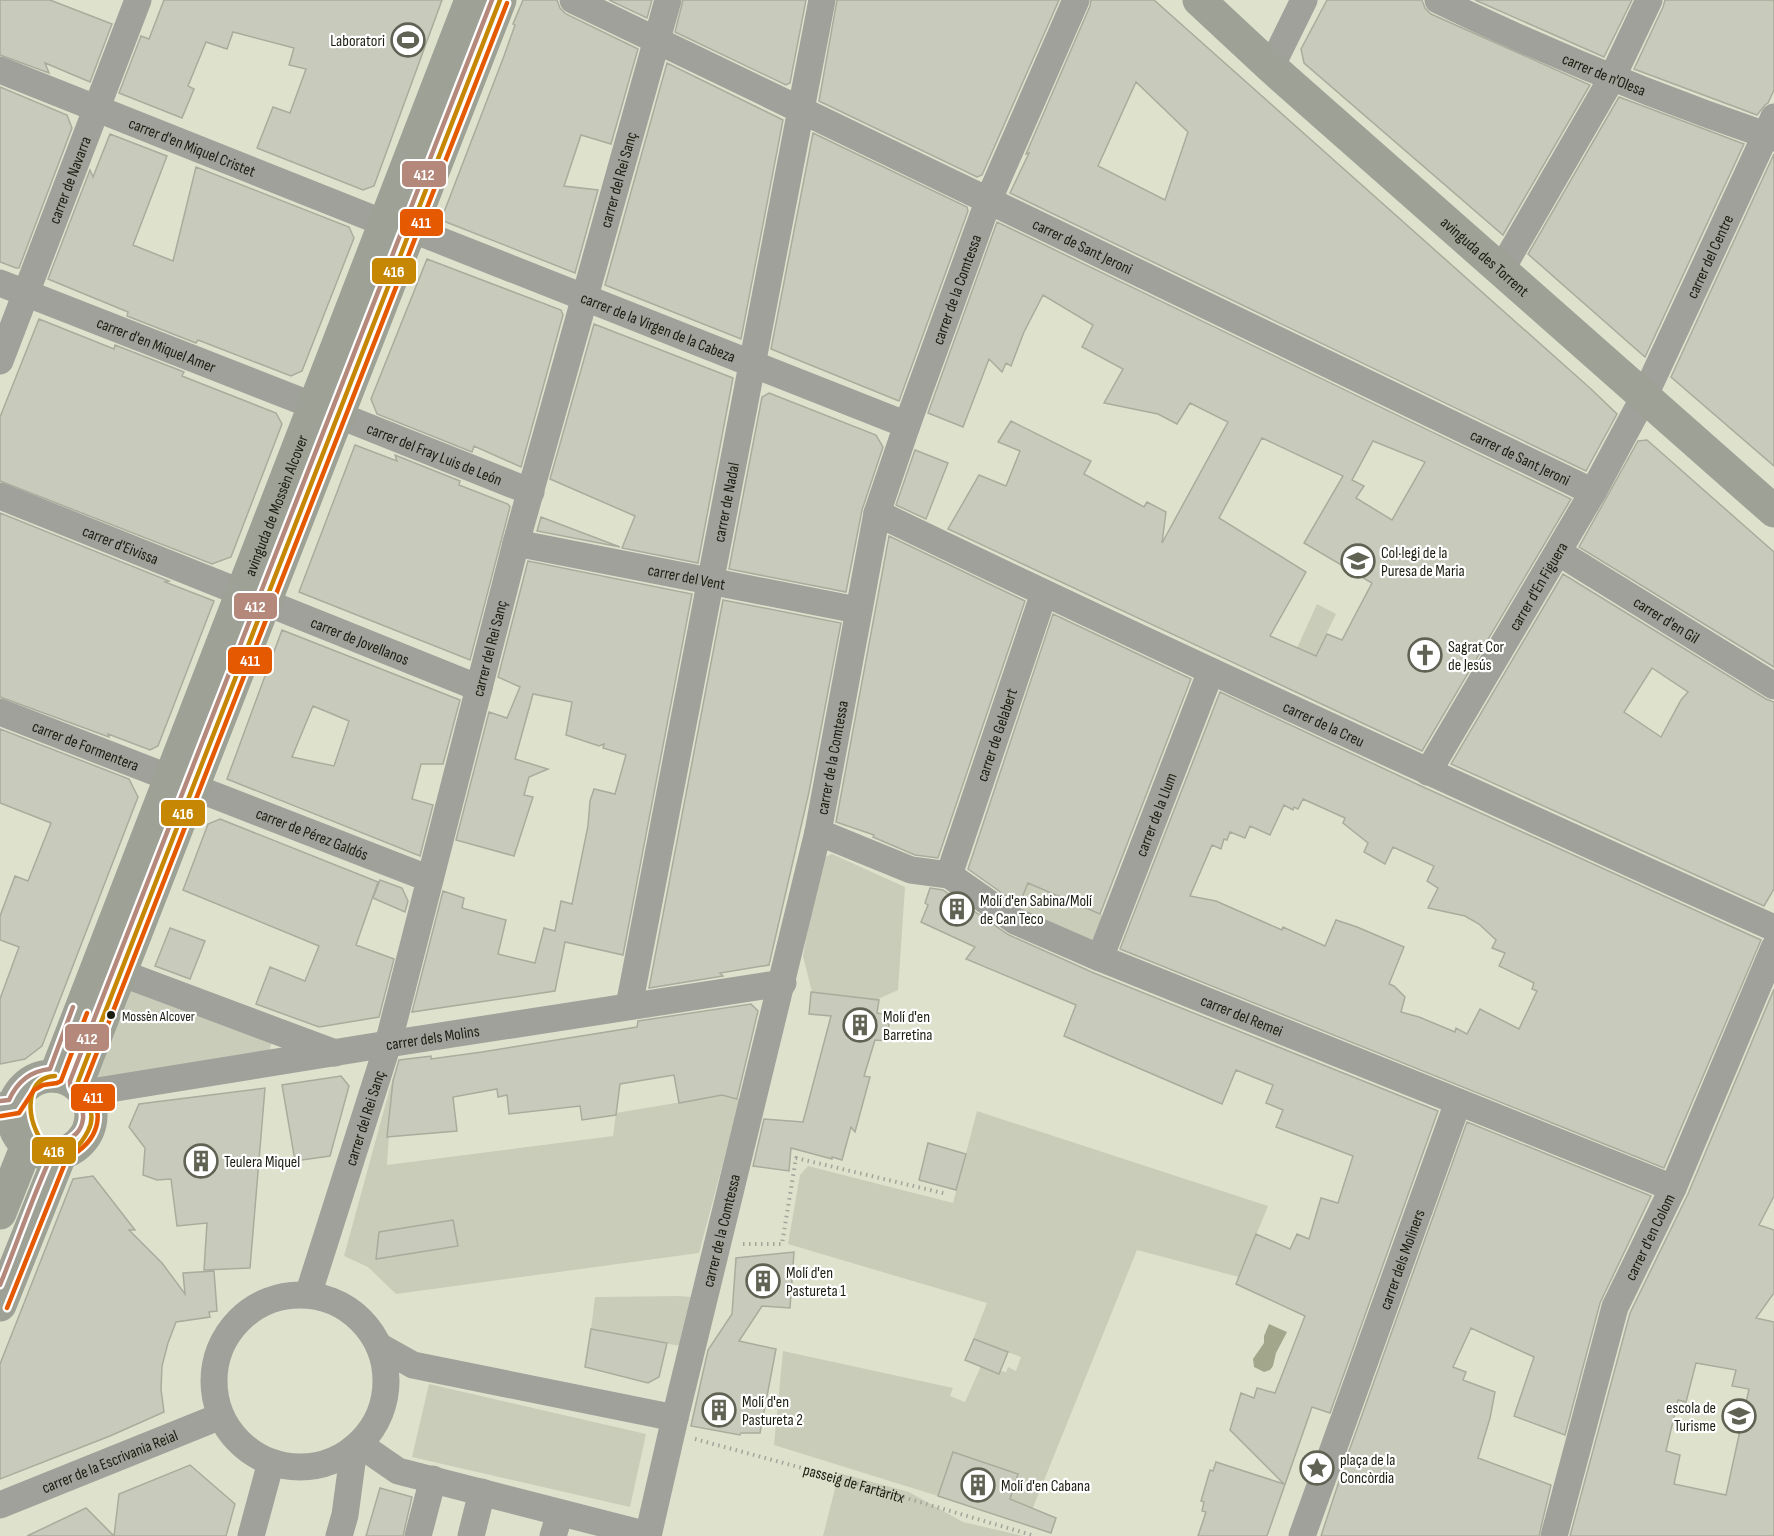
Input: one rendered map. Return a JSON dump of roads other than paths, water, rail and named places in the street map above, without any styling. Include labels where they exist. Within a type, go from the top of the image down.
[{"type":"main road","name":"avinguda de Mossèn Alcover","points":[[398,226],[471,0]]},
{"type":"main road","name":"avinguda de Mossèn Alcover","points":[[72,1084],[182,782],[398,226],[500,0]]},
{"type":"main road","name":"avinguda des Torrent","points":[[1199,0],[1271,67],[1774,511]]},
{"type":"main road","name":"avinguda de Mossèn Alcover","points":[[72,1084],[121,973],[182,782]]},
{"type":"main road","points":[[46,1076],[72,1084],[90,1104],[92,1117],[89,1129],[82,1140],[73,1148],[61,1153],[49,1154],[27,1145],[7,1108],[35,1079],[46,1076]]},
{"type":"main road","points":[[0,1213],[27,1145]]},
{"type":"main road","points":[[0,1305],[61,1153]]},
{"type":"street","name":"carrer de Navarra","points":[[0,361],[138,0]]},
{"type":"street","name":"carrer de Sant Jeroni","points":[[573,0],[1593,492]]},
{"type":"street","name":"carrer del Rei Sanç","points":[[308,1294],[387,1044],[516,543],[668,0]]},
{"type":"street","name":"carrer de Nadal","points":[[629,1006],[822,0]]},
{"type":"street","name":"carrer de la Comtessa","points":[[648,1535],[818,832],[857,610],[877,513],[906,425],[988,199],[1076,0]]},
{"type":"street","points":[[1271,67],[1304,0]]},
{"type":"street","name":"carrer de n'Olesa","points":[[1438,0],[1482,9],[1612,78],[1771,130]]},
{"type":"street","points":[[1501,270],[1612,78],[1649,0]]},
{"type":"street","name":"carrer d'en Miquel Cristet","points":[[0,70],[398,226]]},
{"type":"street","name":"carrer del Centre","points":[[1644,397],[1771,130]]},
{"type":"street","name":"carrer de la Virgen de la Cabeza","points":[[398,226],[906,425]]},
{"type":"street","name":"carrer d'en Miquel Amer","points":[[0,283],[326,411]]},
{"type":"street","name":"carrer d'En Figuera","points":[[1428,772],[1593,492],[1644,397]]},
{"type":"street","name":"carrer del Fray Luis de León","points":[[326,411],[531,492]]},
{"type":"street","name":"carrer d'Eivissa","points":[[0,496],[254,597]]},
{"type":"street","name":"carrer de la Creu","points":[[877,513],[1428,772],[1774,928]]},
{"type":"street","name":"carrer del Vent","points":[[516,543],[857,610]]},
{"type":"street","name":"carrer d'en Gil","points":[[1558,552],[1774,686]]},
{"type":"street","name":"carrer de Gelabert","points":[[949,875],[1044,593]]},
{"type":"street","name":"carrer de Jovellanos","points":[[254,597],[479,688]]},
{"type":"street","name":"carrer de la Llum","points":[[1100,958],[1210,671]]},
{"type":"street","name":"carrer de Formentera","points":[[0,712],[182,782]]},
{"type":"street","name":"carrer de Pérez Galdós","points":[[182,782],[430,879]]},
{"type":"street","name":"carrer del Remei","points":[[818,832],[911,870],[949,875],[1015,921],[1100,958],[1673,1188]]},
{"type":"street","name":"carrer d'en Colom","points":[[1554,1536],[1615,1306],[1673,1188],[1774,948]]},
{"type":"street","points":[[121,973],[336,1053]]},
{"type":"street","name":"carrer dels Molins","points":[[72,1084],[336,1053],[783,983]]},
{"type":"street","name":"carrer dels Moliners","points":[[1302,1536],[1458,1102]]},
{"type":"street","points":[[308,1294],[330,1300],[350,1311],[367,1326],[379,1346],[386,1372],[384,1398],[375,1423],[356,1446],[328,1462],[300,1467],[271,1462],[250,1452],[233,1436],[221,1416],[213,1387],[216,1357],[229,1330],[251,1309],[278,1297],[308,1294]]},
{"type":"street","points":[[379,1346],[413,1365],[673,1425]]},
{"type":"street","name":"carrer de la Escrivania Reial","points":[[0,1505],[221,1416]]},
{"type":"street","points":[[356,1446],[398,1471],[482,1492],[556,1524],[648,1535]]},
{"type":"street","points":[[339,1536],[345,1515],[356,1446]]},
{"type":"street","points":[[251,1536],[271,1462]]},
{"type":"street","points":[[418,1536],[433,1479]]},
{"type":"street","points":[[471,1536],[482,1492]]},
{"type":"place","name":"Laboratori","points":[[408,40]]},
{"type":"place","name":"Col·legi de la Puresa de Maria","points":[[1358,561]]},
{"type":"place","name":"Sagrat Cor de Jesús","points":[[1425,655]]},
{"type":"place","name":"Molí d'en Sabina/Molí de Can Teco","points":[[957,909]]},
{"type":"place","name":"Mossèn Alcover","points":[[111,1015]]},
{"type":"place","name":"Molí d'en Barretina","points":[[860,1025]]},
{"type":"place","name":"Teulera Miquel","points":[[201,1161]]},
{"type":"place","name":"Molí d'en Pastureta 1","points":[[763,1281]]},
{"type":"place","name":"Molí d'en Pastureta 2","points":[[719,1410]]},
{"type":"place","name":"escola de Turisme","points":[[1739,1416]]},
{"type":"place","name":"plaça de la Concòrdia","points":[[1317,1468]]},
{"type":"place","name":"Molí d'en Cabana","points":[[978,1485]]}]
